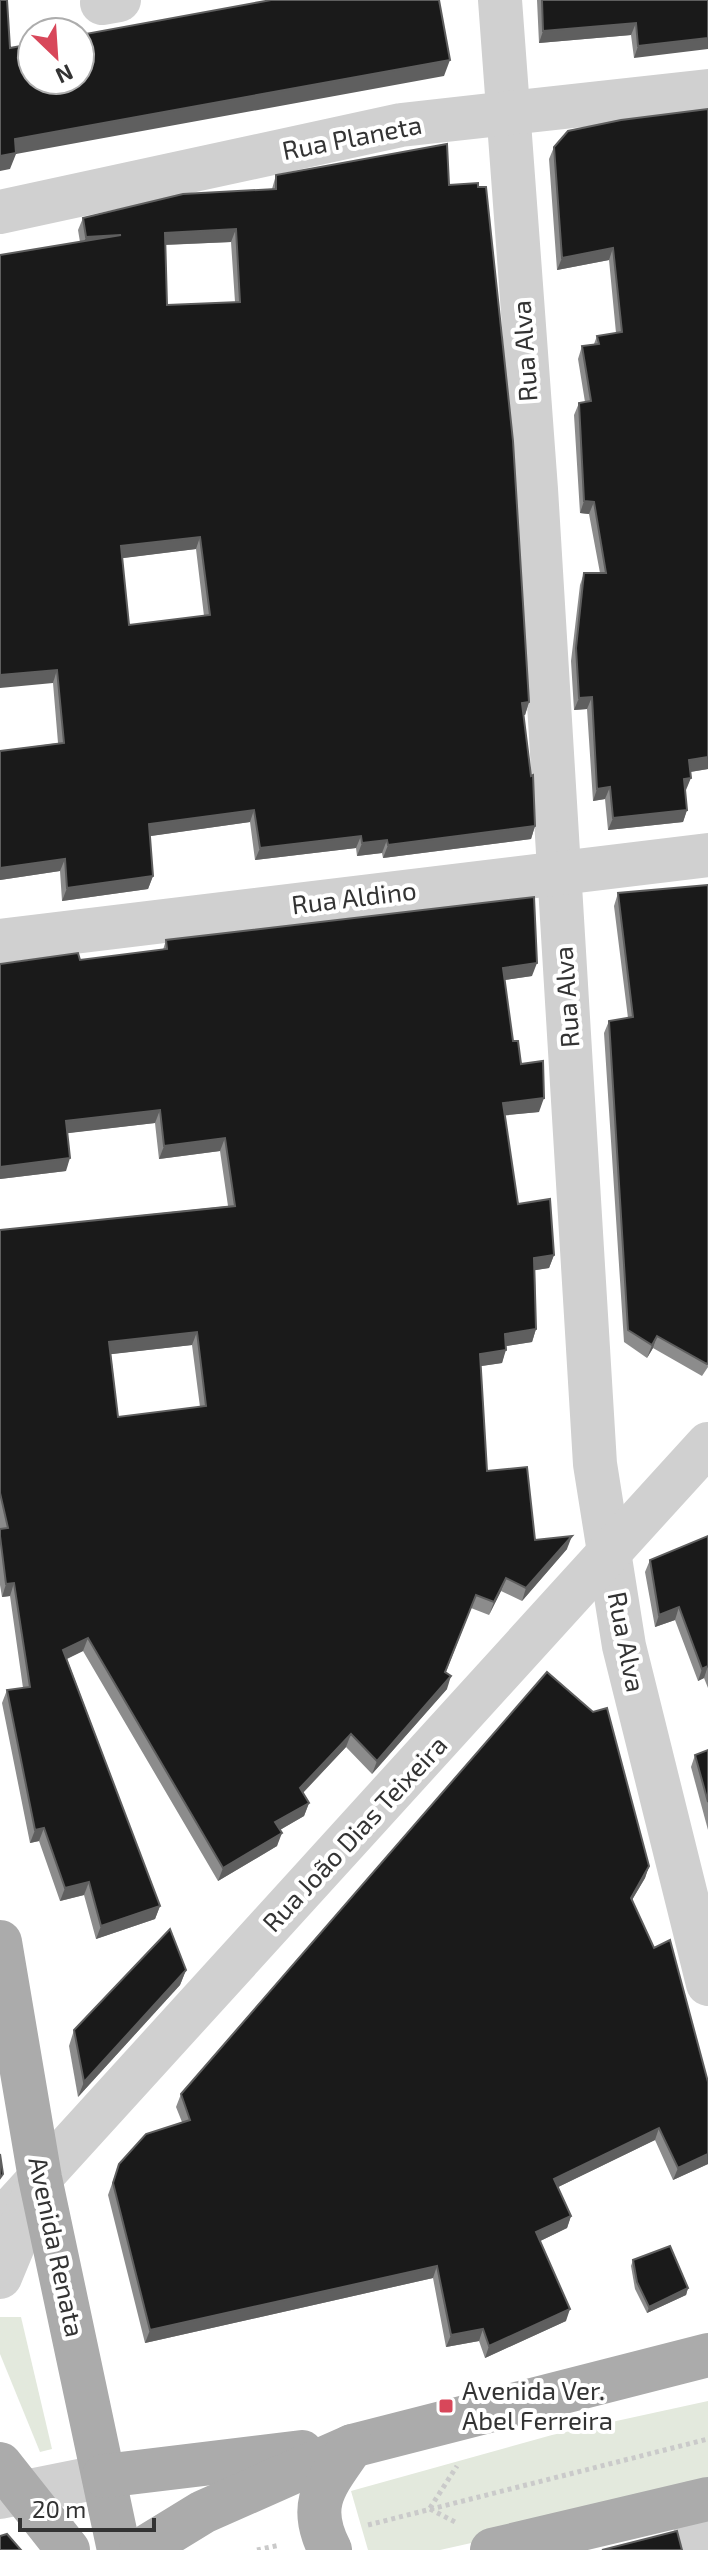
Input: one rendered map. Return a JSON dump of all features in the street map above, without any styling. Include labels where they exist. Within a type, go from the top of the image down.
[{"type":"main road","name":"Avenida Renata","points":[[0,1942],[40,2178],[119,2550]]},
{"type":"main road","points":[[104,2476],[352,2446],[708,2355]]},
{"type":"main road","points":[[341,2539],[319,2521],[318,2507],[328,2480],[352,2446]]},
{"type":"main road","points":[[141,2550],[229,2499],[352,2446]]},
{"type":"main road","points":[[8,2485],[68,2550]]},
{"type":"main road","points":[[492,2550],[700,2501]]},
{"type":"street","name":"Rua Alva","points":[[500,0],[536,489],[595,1464],[624,1646],[706,1967]]},
{"type":"street","name":"Rua Planeta","points":[[0,212],[401,125],[708,91]]},
{"type":"street","name":"Rua Aldino","points":[[0,941],[708,855]]},
{"type":"street","name":"Rua João Dias Teixeira","points":[[0,2222],[708,1444]]},
{"type":"street","points":[[0,2277],[40,2178]]},
{"type":"street","points":[[8,2485],[104,2476]]},
{"type":"street","points":[[700,2501],[700,2550]]},
{"type":"path","points":[[341,2539],[429,2509],[708,2439]]},
{"type":"path","points":[[257,2550],[284,2544]]},
{"type":"shaded area","points":[[0,2317],[21,2317],[52,2449],[40,2452],[0,2354]]},
{"type":"shaded area","points":[[708,2401],[708,2490],[440,2550],[368,2550],[351,2491],[552,2435]]},
{"type":"building","points":[[0,0],[7,0],[10,48],[16,47],[16,96],[96,96],[96,32],[271,0],[439,0],[450,60],[15,139],[16,153],[0,156]]},
{"type":"building","points":[[542,0],[708,0],[708,38],[638,46],[636,23],[543,31]]},
{"type":"building","points":[[708,109],[708,757],[689,760],[691,778],[684,779],[687,810],[613,818],[610,787],[597,789],[592,697],[579,698],[576,648],[584,573],[606,573],[594,502],[584,501],[579,403],[591,401],[582,346],[599,344],[597,336],[622,332],[613,248],[562,258],[554,147],[568,131],[621,120]]},
{"type":"building","points":[[447,144],[449,185],[478,183],[478,187],[486,187],[513,441],[529,702],[522,703],[533,775],[535,826],[388,845],[387,840],[362,843],[361,836],[260,848],[254,810],[149,824],[153,876],[67,888],[65,859],[0,868],[0,751],[64,743],[57,670],[0,675],[0,255],[121,235],[86,237],[83,218],[183,194],[276,189],[276,175]],"holes":[[[236,229],[240,302],[167,305],[165,233]],[[200,537],[210,615],[129,625],[121,546]]]},
{"type":"building","points":[[708,885],[707,1364],[657,1336],[652,1345],[628,1330],[609,1021],[633,1017],[618,893]]},
{"type":"building","points":[[534,897],[537,963],[503,968],[513,1041],[518,1041],[521,1064],[543,1061],[544,1098],[503,1103],[518,1204],[550,1199],[554,1255],[534,1258],[536,1329],[505,1334],[506,1350],[480,1354],[487,1471],[527,1467],[535,1540],[572,1536],[526,1588],[506,1578],[494,1602],[476,1595],[445,1672],[451,1676],[377,1761],[351,1734],[300,1788],[309,1803],[275,1822],[282,1833],[223,1868],[88,1638],[63,1650],[160,1906],[101,1926],[89,1882],[65,1888],[44,1828],[35,1830],[7,1690],[30,1687],[14,1583],[6,1584],[0,1536],[0,1529],[8,1528],[0,1493],[0,1230],[235,1206],[225,1138],[164,1146],[160,1110],[66,1121],[70,1158],[0,1167],[0,964],[78,953],[80,960],[167,949],[166,940]],"holes":[[[197,1332],[206,1406],[118,1417],[109,1342]]]},
{"type":"building","points":[[708,1536],[708,1666],[702,1669],[679,1607],[659,1615],[650,1560]]},
{"type":"building","points":[[547,1672],[593,1712],[607,1708],[649,1866],[631,1898],[654,1948],[670,1940],[708,2082],[708,2154],[678,2168],[659,2128],[554,2179],[571,2216],[536,2232],[570,2309],[489,2346],[483,2329],[451,2335],[437,2266],[150,2330],[113,2183],[119,2164],[146,2134],[190,2120],[181,2094]]},
{"type":"building","points":[[708,1750],[708,1802],[695,1755]]},
{"type":"building","points":[[170,1929],[186,1970],[84,2082],[74,2030]]},
{"type":"building","points":[[670,2246],[688,2288],[649,2307],[637,2282],[633,2260]]},
{"type":"building","points":[[677,2531],[682,2550],[602,2550]]},
{"type":"building","points":[[7,2534],[21,2550],[0,2550],[0,2536]]},
{"type":"place","name":"Avenida Ver. Abel Ferreira","points":[[446,2406]]}]
